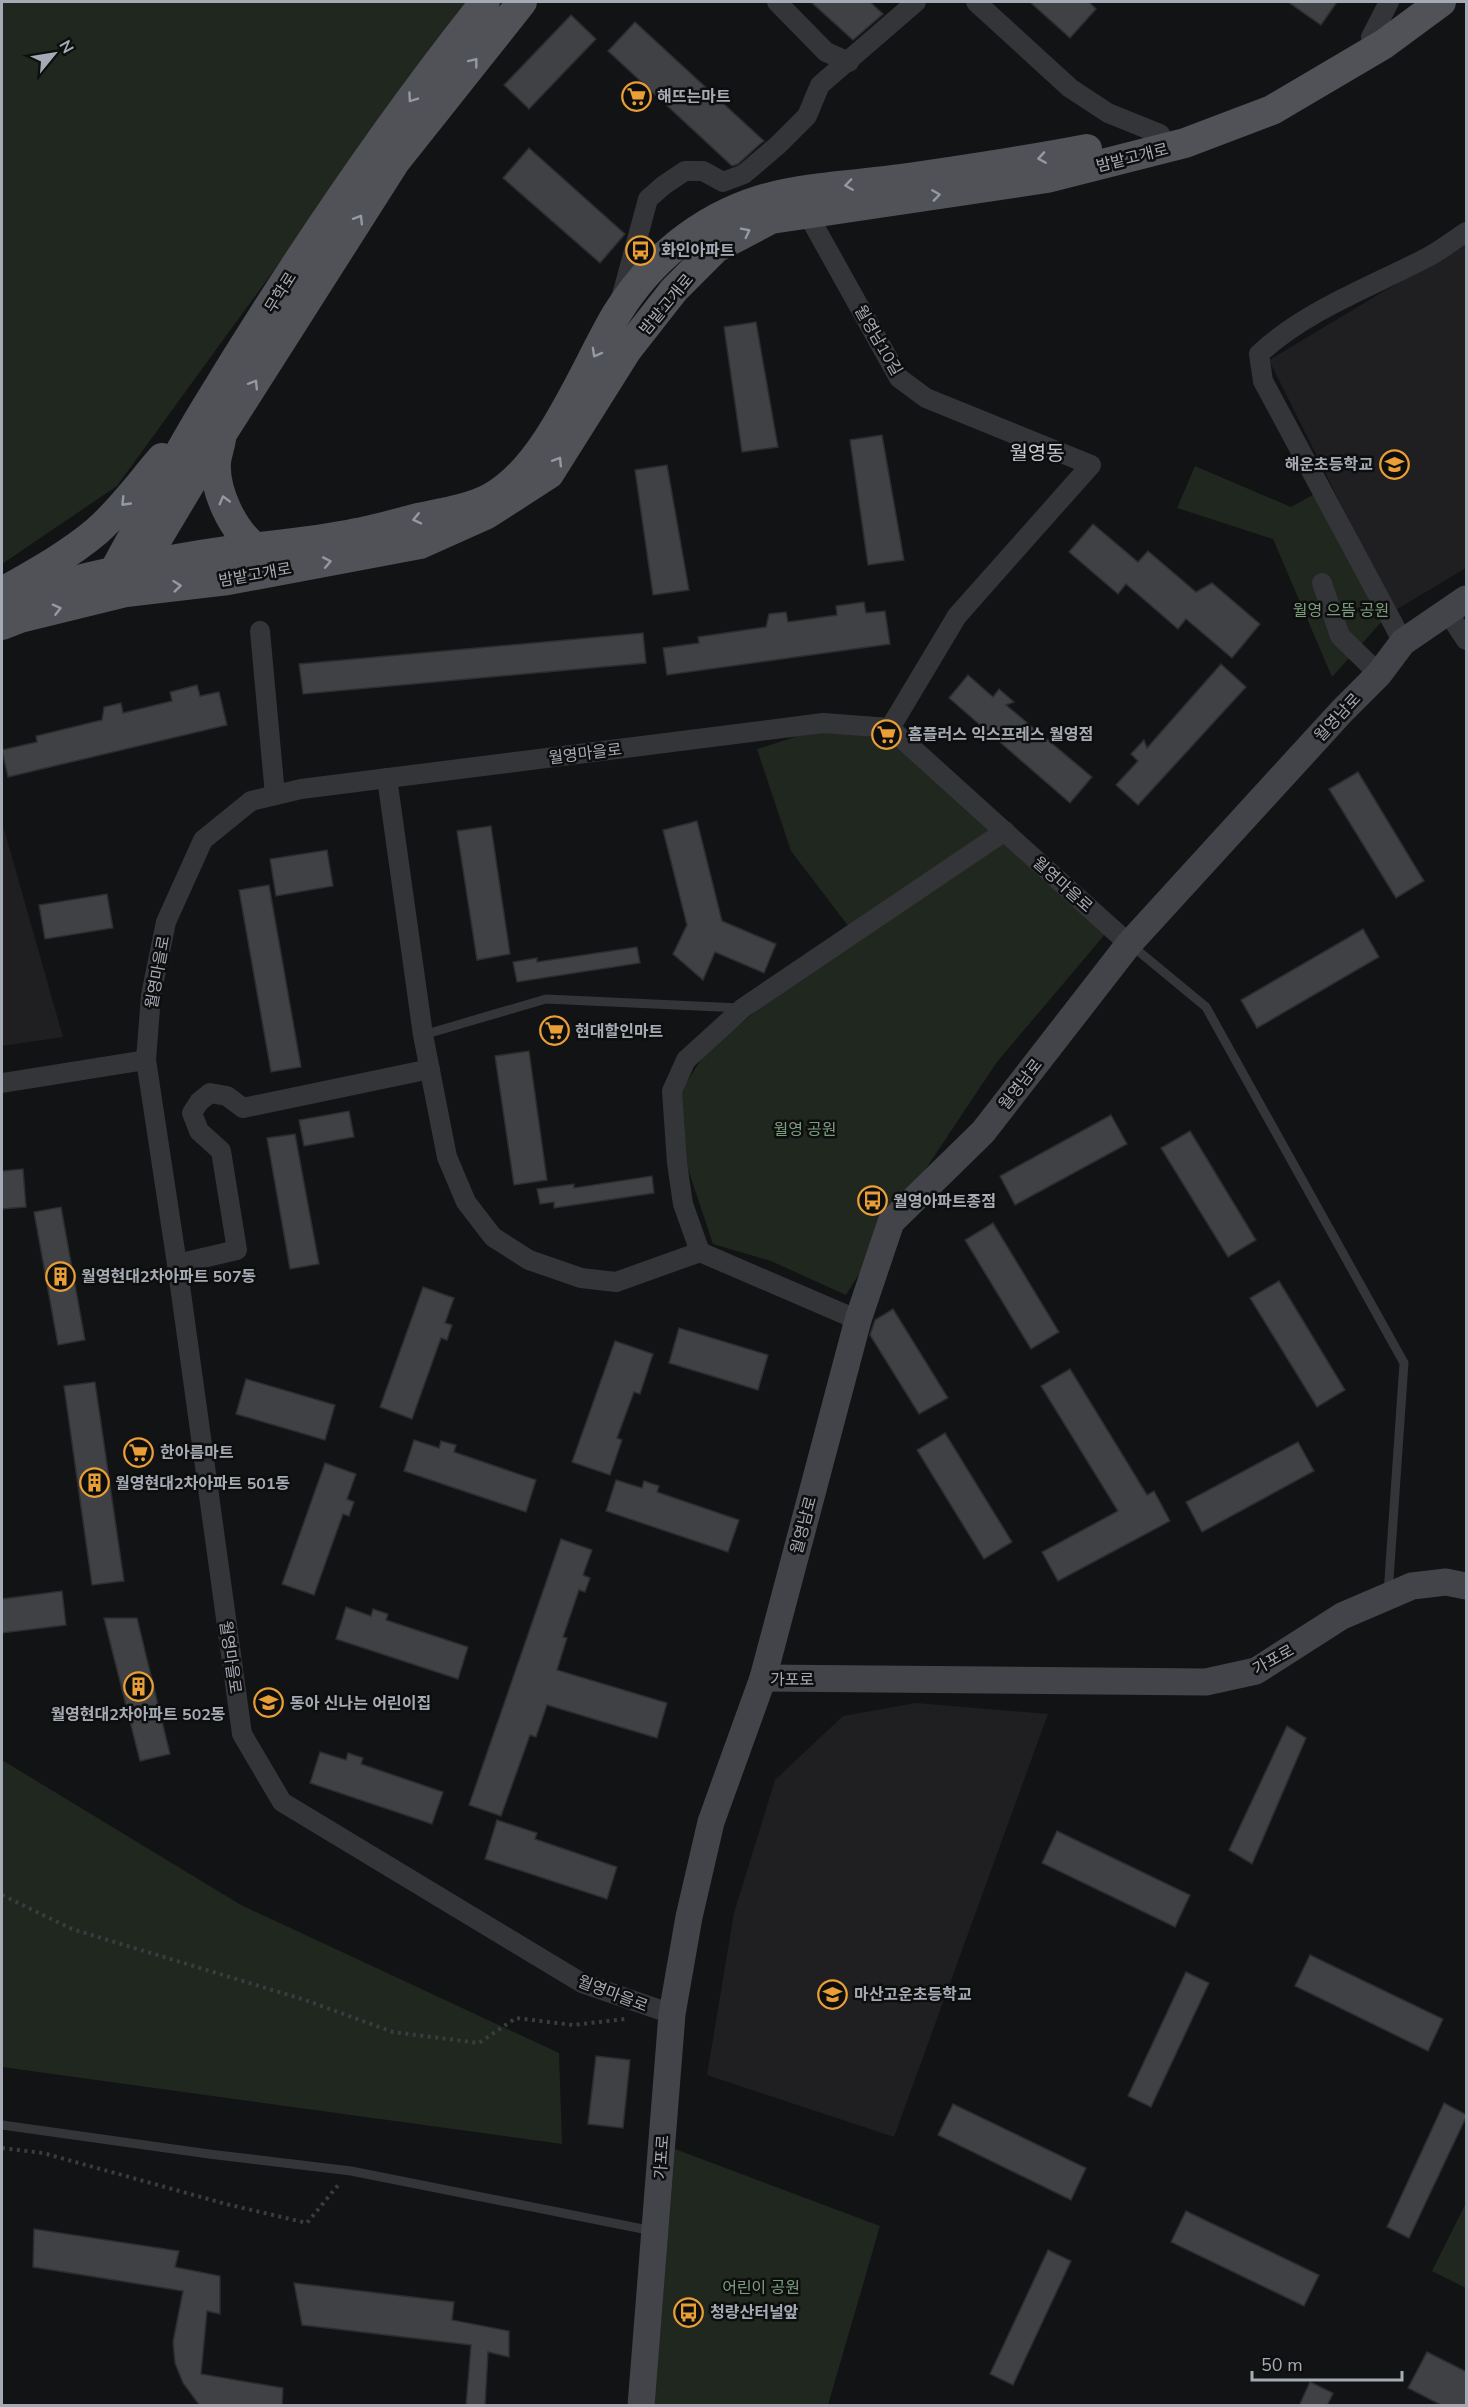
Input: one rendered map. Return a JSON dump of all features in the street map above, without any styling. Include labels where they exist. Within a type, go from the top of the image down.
[{"type":"main road","name":"무학로","points":[[120,581],[213,422],[298,263],[443,54],[485,2]]},
{"type":"main road","name":"무학로","points":[[213,422],[395,162],[522,2]]},
{"type":"main road","name":"밤밭고개로","points":[[2,601],[120,581],[256,548],[358,533],[482,501],[495,494],[524,470],[538,452],[572,396],[616,315],[646,274],[681,241],[724,215],[761,200],[797,192],[1049,157],[1161,134],[1203,122],[1287,87],[1340,58],[1420,2]]},
{"type":"main road","name":"밤밭고개로","points":[[2,625],[120,581],[228,580],[420,544],[487,514],[549,474],[627,350],[674,290],[716,248],[771,219],[1047,178],[1185,143],[1272,110],[1384,44],[1441,2]]},
{"type":"main road","points":[[213,422],[218,478],[227,510],[243,538],[256,548]]},
{"type":"main road","points":[[2,593],[58,559],[98,530],[213,422]]},
{"type":"main road","name":"월영남로","points":[[763,1678],[858,1320],[891,1222],[983,1132],[1129,944],[1342,711],[1379,674],[1403,642],[1457,605]]},
{"type":"main road","name":"가포로","points":[[641,2406],[672,2014],[689,1917],[711,1822],[763,1678],[1206,1682],[1256,1671],[1342,1616],[1412,1586],[1446,1582],[1467,1586]]},
{"type":"street","points":[[777,2],[826,52],[849,62]]},
{"type":"street","points":[[616,315],[648,199],[685,171],[703,171],[723,182],[744,174],[807,116],[820,86],[916,2]]},
{"type":"street","points":[[976,2],[1070,88],[1108,113],[1161,134]]},
{"type":"street","points":[[1371,37],[1389,2]]},
{"type":"street","name":"월영남10길","points":[[807,213],[899,378],[926,398],[1091,465],[957,616],[890,728]]},
{"type":"street","points":[[1403,642],[1263,381],[1259,354],[1277,337],[1347,297],[1431,256],[1467,232]]},
{"type":"street","points":[[1322,584],[1340,636],[1379,674]]},
{"type":"street","points":[[1457,605],[1467,640]]},
{"type":"street","points":[[260,631],[275,795]]},
{"type":"street","name":"월영마을로","points":[[672,2014],[582,1983],[282,1802],[242,1734],[177,1264],[146,1060],[151,995],[166,922],[203,840],[251,801],[301,789],[823,723],[890,728],[1129,944]]},
{"type":"street","points":[[387,778],[423,1035],[447,1157],[466,1202],[493,1237],[529,1260],[581,1278],[616,1282],[700,1252],[858,1320]]},
{"type":"street","points":[[700,1252],[683,1204],[677,1163],[672,1091],[686,1060],[743,1008],[1005,831]]},
{"type":"street","points":[[2,1083],[146,1060]]},
{"type":"street","points":[[177,1264],[237,1250],[220,1151],[199,1131],[192,1113],[199,1102],[210,1093],[227,1096],[243,1108],[430,1069]]},
{"type":"lane","points":[[1129,944],[1206,1007],[1404,1363],[1388,1596]]},
{"type":"lane","points":[[423,1035],[546,999],[743,1008]]},
{"type":"lane","points":[[2,2125],[351,2171],[655,2231]]},
{"type":"path","points":[[2,1895],[72,1929],[305,2000],[393,2032],[479,2043],[516,2018],[573,2025],[628,2019]]},
{"type":"path","points":[[2,2148],[43,2153],[226,2204],[307,2223],[351,2171]]},
{"type":"shaded area","name":"해운초등학교","points":[[1466,242],[1466,568],[1394,611],[1269,360]]},
{"type":"shaded area","points":[[2,822],[63,1037],[2,1046]]},
{"type":"shaded area","name":"마산고운초등학교","points":[[916,1703],[1048,1714],[894,2137],[707,2075],[734,1913],[775,1780],[843,1716]]},
{"type":"green space","points":[[2,2],[469,2],[117,486],[2,564]]},
{"type":"green space","name":"월영 으뜸 공원","points":[[1195,466],[1291,507],[1320,491],[1384,619],[1332,677],[1273,539],[1177,508]]},
{"type":"green space","points":[[820,729],[892,740],[995,830],[849,927],[791,851],[757,749]]},
{"type":"green space","name":"월영 공원","points":[[1003,843],[1107,932],[997,1062],[907,1197],[846,1295],[771,1261],[713,1244],[683,1154],[679,1094],[706,1052],[847,937]]},
{"type":"green space","points":[[2,1760],[241,1905],[559,2053],[562,2144],[2,2067]]},
{"type":"green space","name":"어린이 공원","points":[[675,2149],[880,2226],[828,2405],[654,2406]]},
{"type":"green space","points":[[1466,2203],[1466,2288],[1432,2271]]},
{"type":"building","points":[[811,2],[870,2],[883,14],[853,40]]},
{"type":"building","points":[[1030,2],[1089,2],[1096,9],[1070,38]]},
{"type":"building","points":[[1288,2],[1337,2],[1321,25]]},
{"type":"building","points":[[571,15],[596,39],[529,109],[504,85]]},
{"type":"building","points":[[635,22],[764,141],[738,164],[732,166],[608,51]]},
{"type":"building","points":[[529,148],[625,234],[600,263],[503,178]]},
{"type":"building","points":[[756,322],[778,447],[742,452],[724,327]]},
{"type":"building","points":[[882,435],[904,560],[868,565],[850,440]]},
{"type":"building","points":[[667,465],[689,590],[653,595],[635,470]]},
{"type":"building","points":[[1093,524],[1138,562],[1148,551],[1196,592],[1212,583],[1260,624],[1232,658],[1186,619],[1178,629],[1126,584],[1118,594],[1069,552]]},
{"type":"building","points":[[864,602],[866,613],[885,611],[890,644],[667,675],[663,648],[699,643],[698,637],[766,627],[769,614],[786,612],[788,622],[837,615],[836,606]]},
{"type":"building","points":[[643,633],[646,663],[303,694],[299,664]]},
{"type":"building","points":[[1221,664],[1246,687],[1138,805],[1116,785],[1138,761],[1131,754],[1144,740],[1147,748]]},
{"type":"building","points":[[968,675],[993,697],[999,689],[1014,702],[1006,705],[1092,777],[1070,803],[949,698]]},
{"type":"building","points":[[197,685],[200,696],[219,692],[227,725],[8,777],[2,750],[37,742],[36,736],[102,720],[104,707],[121,703],[123,713],[172,701],[170,692]]},
{"type":"building","points":[[1358,772],[1424,881],[1396,898],[1329,789]]},
{"type":"building","points":[[697,821],[722,921],[776,944],[764,973],[715,952],[703,980],[673,954],[687,925],[663,830]]},
{"type":"building","points":[[491,826],[510,954],[477,960],[457,831]]},
{"type":"building","points":[[327,850],[333,886],[276,896],[270,859]]},
{"type":"building","points":[[269,885],[301,1067],[271,1072],[239,890]]},
{"type":"building","points":[[107,894],[113,928],[45,939],[39,905]]},
{"type":"building","points":[[1363,929],[1379,957],[1257,1028],[1241,1000]]},
{"type":"building","points":[[637,947],[640,963],[517,982],[513,962],[537,958],[537,962]]},
{"type":"building","points":[[529,1051],[547,1180],[514,1185],[495,1056]]},
{"type":"building","points":[[349,1111],[354,1137],[304,1146],[299,1120]]},
{"type":"building","points":[[1111,1115],[1127,1144],[1015,1205],[1000,1176]]},
{"type":"building","points":[[1190,1131],[1256,1240],[1228,1257],[1161,1148]]},
{"type":"building","points":[[295,1134],[319,1264],[290,1269],[267,1138]]},
{"type":"building","points":[[23,1169],[26,1207],[2,1209],[2,1171]]},
{"type":"building","points":[[652,1176],[654,1193],[554,1208],[554,1202],[540,1204],[537,1189],[574,1184],[574,1188]]},
{"type":"building","name":"월영현대2차아파트 507동","points":[[61,1207],[85,1340],[58,1345],[34,1212]]},
{"type":"building","points":[[993,1223],[1059,1332],[1031,1349],[965,1240]]},
{"type":"building","points":[[1279,1281],[1345,1390],[1317,1407],[1250,1298]]},
{"type":"building","points":[[423,1287],[454,1298],[445,1323],[452,1325],[447,1340],[441,1338],[412,1419],[380,1407]]},
{"type":"building","points":[[893,1309],[948,1398],[919,1414],[870,1335],[875,1320]]},
{"type":"building","points":[[679,1328],[768,1355],[758,1390],[669,1363]]},
{"type":"building","points":[[615,1341],[653,1354],[640,1394],[634,1392],[617,1438],[622,1440],[610,1475],[572,1462]]},
{"type":"building","points":[[1070,1369],[1147,1495],[1154,1491],[1170,1521],[1058,1581],[1042,1552],[1118,1511],[1041,1386]]},
{"type":"building","points":[[246,1379],[335,1405],[325,1440],[236,1414]]},
{"type":"building","name":"월영현대2차아파트 501동","points":[[95,1382],[124,1581],[92,1585],[64,1386]]},
{"type":"building","points":[[945,1433],[1012,1542],[984,1559],[917,1450]]},
{"type":"building","points":[[414,1440],[439,1448],[441,1441],[456,1445],[454,1452],[536,1480],[526,1512],[404,1471]]},
{"type":"building","points":[[1298,1442],[1314,1471],[1202,1532],[1186,1502]]},
{"type":"building","points":[[325,1463],[356,1474],[347,1499],[354,1502],[349,1516],[343,1514],[314,1595],[282,1584]]},
{"type":"building","points":[[616,1480],[642,1488],[644,1481],[659,1486],[657,1492],[739,1520],[728,1552],[606,1511]]},
{"type":"building","points":[[561,1539],[592,1550],[583,1575],[590,1578],[585,1592],[579,1590],[563,1637],[567,1638],[557,1670],[667,1703],[657,1738],[547,1705],[536,1737],[530,1735],[501,1816],[469,1805]]},
{"type":"building","points":[[62,1591],[66,1625],[2,1633],[2,1599]]},
{"type":"building","points":[[346,1607],[371,1616],[373,1609],[388,1614],[386,1620],[468,1647],[458,1679],[336,1639]]},
{"type":"building","name":"월영현대2차아파트 502동","points":[[104,1618],[137,1618],[170,1754],[140,1761]]},
{"type":"building","points":[[1287,1726],[1306,1738],[1252,1864],[1229,1850]]},
{"type":"building","points":[[320,1752],[346,1760],[348,1753],[363,1758],[361,1764],[443,1792],[432,1824],[310,1783]]},
{"type":"building","points":[[497,1820],[537,1833],[535,1839],[617,1867],[607,1899],[485,1859]]},
{"type":"building","points":[[1057,1831],[1190,1895],[1175,1927],[1042,1863]]},
{"type":"building","points":[[1310,1955],[1443,2019],[1428,2051],[1295,1986]]},
{"type":"building","points":[[1186,1972],[1209,1983],[1151,2107],[1128,2096]]},
{"type":"building","points":[[596,2056],[630,2060],[623,2128],[588,2124]]},
{"type":"building","points":[[1444,2103],[1467,2115],[1409,2238],[1387,2227]]},
{"type":"building","points":[[953,2104],[1086,2168],[1071,2200],[938,2135]]},
{"type":"building","points":[[1186,2211],[1319,2275],[1304,2306],[1171,2242]]},
{"type":"building","points":[[34,2229],[179,2251],[175,2267],[220,2276],[220,2314],[207,2311],[201,2374],[283,2388],[282,2406],[200,2406],[183,2383],[175,2363],[173,2342],[183,2291],[33,2267]]},
{"type":"building","points":[[1048,2250],[1071,2261],[1013,2385],[990,2374]]},
{"type":"building","points":[[294,2283],[454,2302],[452,2320],[509,2331],[509,2357],[488,2352],[485,2406],[466,2406],[471,2345],[302,2325]]},
{"type":"building","points":[[1427,2352],[1467,2372],[1467,2406],[1443,2406],[1408,2388]]},
{"type":"building","points":[[1310,2382],[1333,2393],[1327,2406],[1299,2406]]},
{"type":"place","name":"해뜨는마트","points":[[636,96]]},
{"type":"place","name":"화인아파트","points":[[640,250]]},
{"type":"place","name":"해운초등학교","points":[[1394,464]]},
{"type":"place","name":"홈플러스 익스프레스 월영점","points":[[887,734]]},
{"type":"place","name":"현대할인마트","points":[[554,1031]]},
{"type":"place","name":"월영아파트종점","points":[[872,1201]]},
{"type":"place","name":"월영현대2차아파트 507동","points":[[60,1276]]},
{"type":"place","name":"한아름마트","points":[[139,1452]]},
{"type":"place","name":"월영현대2차아파트 501동","points":[[94,1483]]},
{"type":"place","name":"월영현대2차아파트 502동","points":[[138,1686]]},
{"type":"place","name":"동아 신나는 어린이집","points":[[269,1703]]},
{"type":"place","name":"마산고운초등학교","points":[[833,1994]]},
{"type":"place","name":"청량산터널앞","points":[[689,2312]]},
{"type":"district","name":"월영동","points":[[1037,453]]}]
